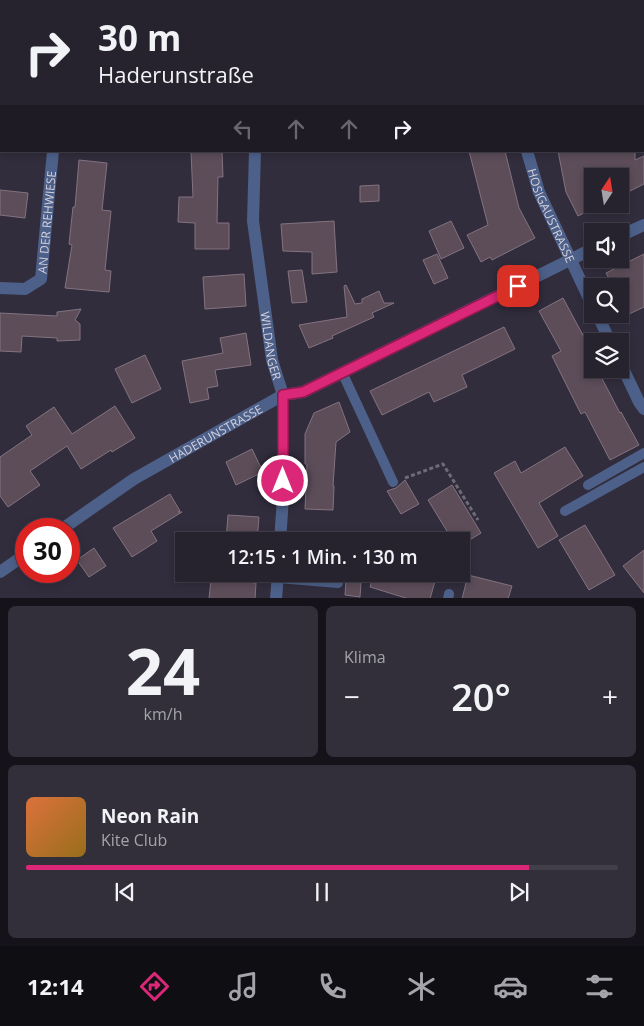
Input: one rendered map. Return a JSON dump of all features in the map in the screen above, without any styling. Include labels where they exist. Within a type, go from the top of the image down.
[{"type":"street","name":"AN DER REHWIESE","points":[[0,288],[25,289],[41,278],[53,152]]},
{"type":"street","name":"WILDANGER","points":[[254,152],[253,221],[272,360],[283,395],[283,498],[281,532]]},
{"type":"street","name":"HOSIGAUSTRASSE","points":[[527,152],[539,192],[584,288]]},
{"type":"street","points":[[629,232],[644,225]]},
{"type":"street","name":"HADERUNSTRASSE","points":[[78,518],[134,479],[283,395],[303,392],[584,253]]},
{"type":"street","points":[[628,378],[644,409]]},
{"type":"street","points":[[0,572],[15,562]]},
{"type":"street","points":[[276,598],[277,582]]},
{"type":"lane","points":[[342,372],[393,482]]},
{"type":"lane","points":[[588,485],[644,453]]},
{"type":"lane","points":[[565,511],[644,467]]},
{"type":"lane","points":[[329,582],[338,583]]},
{"type":"path","points":[[393,482],[443,464],[478,520]]},
{"type":"building","points":[[191,152],[222,152],[223,177],[218,177],[217,223],[229,223],[229,249],[195,249],[195,223],[178,222],[179,197],[193,197]]},
{"type":"building","points":[[469,152],[505,152],[519,208],[535,238],[492,260],[490,257],[481,262],[467,235],[488,225]]},
{"type":"building","points":[[558,152],[635,152],[635,160],[644,156],[644,184],[629,192],[629,168],[584,168],[584,213],[578,216],[566,192]]},
{"type":"building","points":[[79,160],[107,163],[102,210],[111,211],[105,270],[111,271],[109,292],[65,288],[72,245],[69,244],[73,207],[75,207]]},
{"type":"building","points":[[379,185],[379,201],[360,202],[360,186]]},
{"type":"building","points":[[0,190],[28,193],[25,218],[0,215]]},
{"type":"building","points":[[334,221],[337,272],[312,274],[312,252],[283,251],[281,224]]},
{"type":"building","points":[[451,221],[464,248],[441,259],[429,231]]},
{"type":"building","points":[[437,254],[448,278],[434,284],[423,260]]},
{"type":"building","points":[[644,254],[644,307],[629,314],[629,278],[609,278],[606,273],[616,268],[629,268],[629,262]]},
{"type":"building","points":[[302,270],[307,302],[292,303],[288,271]]},
{"type":"building","points":[[244,274],[246,306],[205,309],[203,277]]},
{"type":"building","points":[[346,285],[355,304],[362,303],[362,299],[379,291],[384,303],[394,303],[372,313],[374,317],[309,348],[299,325],[347,317],[344,286]]},
{"type":"building","points":[[563,298],[584,337],[584,378],[602,378],[639,445],[610,460],[585,412],[581,414],[552,356],[561,351],[539,311]]},
{"type":"building","points":[[81,309],[75,320],[80,324],[80,340],[57,341],[57,338],[22,336],[21,352],[0,351],[0,313],[57,316],[57,312]]},
{"type":"building","points":[[504,327],[515,349],[462,375],[467,387],[434,402],[429,392],[382,415],[370,391]]},
{"type":"building","points":[[246,333],[251,365],[215,370],[218,386],[207,388],[209,399],[190,403],[182,361],[223,353],[220,338]]},
{"type":"building","points":[[145,355],[161,389],[132,403],[115,369]]},
{"type":"building","points":[[339,402],[350,432],[336,442],[333,510],[305,509],[307,464],[305,464],[305,434],[314,413]]},
{"type":"building","points":[[115,406],[135,438],[112,452],[111,450],[81,469],[67,446],[30,471],[40,485],[8,507],[0,496],[0,457],[32,435],[26,426],[54,407],[72,434]]},
{"type":"building","points":[[565,447],[583,476],[539,503],[558,536],[538,548],[494,473],[515,461],[521,473]]},
{"type":"building","points":[[252,449],[263,472],[236,485],[226,462]]},
{"type":"building","points":[[405,480],[419,504],[401,514],[387,491],[396,488]]},
{"type":"building","points":[[452,485],[481,533],[470,540],[470,532],[448,532],[428,500]]},
{"type":"building","points":[[170,494],[180,511],[178,512],[182,512],[151,531],[157,541],[132,557],[113,528]]},
{"type":"building","points":[[228,515],[259,517],[258,532],[227,532]]},
{"type":"building","points":[[585,525],[615,575],[589,590],[559,540]]},
{"type":"building","points":[[94,548],[106,566],[89,577],[80,564],[80,558]]},
{"type":"building","points":[[644,550],[644,593],[623,566]]},
{"type":"building","points":[[470,576],[512,586],[508,598],[462,598],[466,582],[470,582]]},
{"type":"building","points":[[211,582],[256,583],[255,598],[209,598]]},
{"type":"building","points":[[346,582],[361,582],[360,597],[345,595]]},
{"type":"building","points":[[372,582],[435,582],[430,598],[406,598],[370,587]]},
{"type":"route","points":[[283,481],[283,395],[303,392],[518,286]]}]
